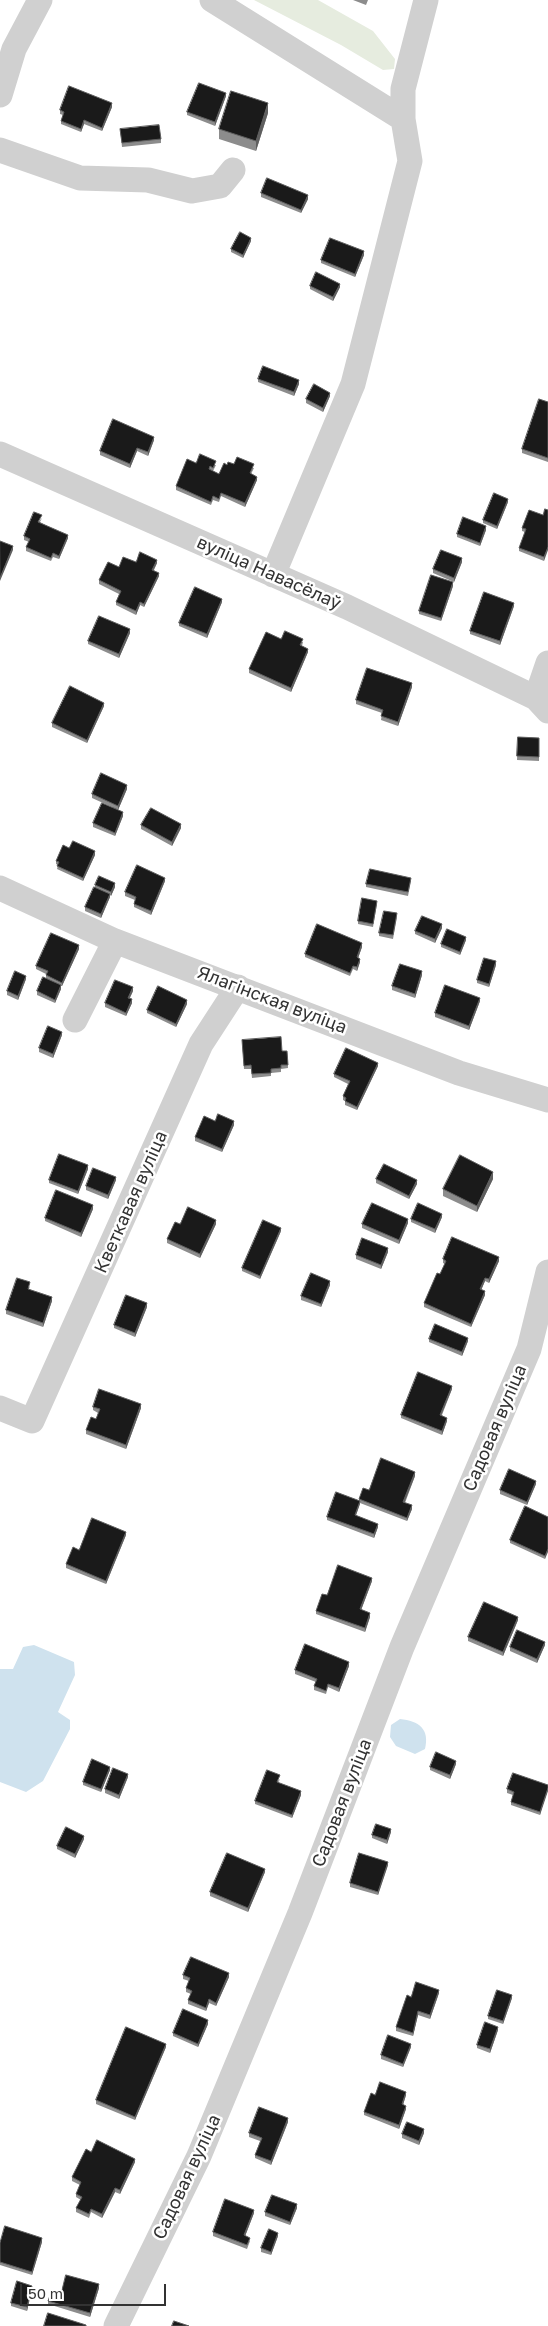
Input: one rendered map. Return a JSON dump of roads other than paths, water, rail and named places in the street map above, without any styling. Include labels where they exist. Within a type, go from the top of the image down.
[{"type":"street","points":[[0,95],[14,49],[40,0]]},
{"type":"street","points":[[212,0],[403,119]]},
{"type":"street","points":[[273,575],[353,384],[410,160],[403,119],[404,89],[426,0]]},
{"type":"street","points":[[0,150],[80,178],[148,180],[192,192],[220,186],[233,170]]},
{"type":"street","name":"вуліца Навасёлаў","points":[[0,454],[347,607],[542,704]]},
{"type":"street","points":[[542,704],[548,663]]},
{"type":"street","name":"Ялагінская вуліца","points":[[0,888],[115,941],[459,1072],[548,1100]]},
{"type":"street","points":[[75,1020],[115,941]]},
{"type":"street","name":"Кветкавая вуліца","points":[[0,1408],[32,1421],[201,1044],[238,987]]},
{"type":"street","name":"Садовая вуліца","points":[[116,2326],[199,2156],[296,1922],[402,1647],[529,1349],[548,1272]]},
{"type":"water","points":[[34,1645],[74,1662],[75,1675],[58,1712],[70,1720],[70,1729],[43,1781],[26,1792],[0,1782],[0,1669],[13,1669],[23,1647]]},
{"type":"water","points":[[400,1719],[413,1722],[422,1727],[426,1736],[425,1749],[415,1754],[396,1746],[390,1737],[391,1725]]}]
